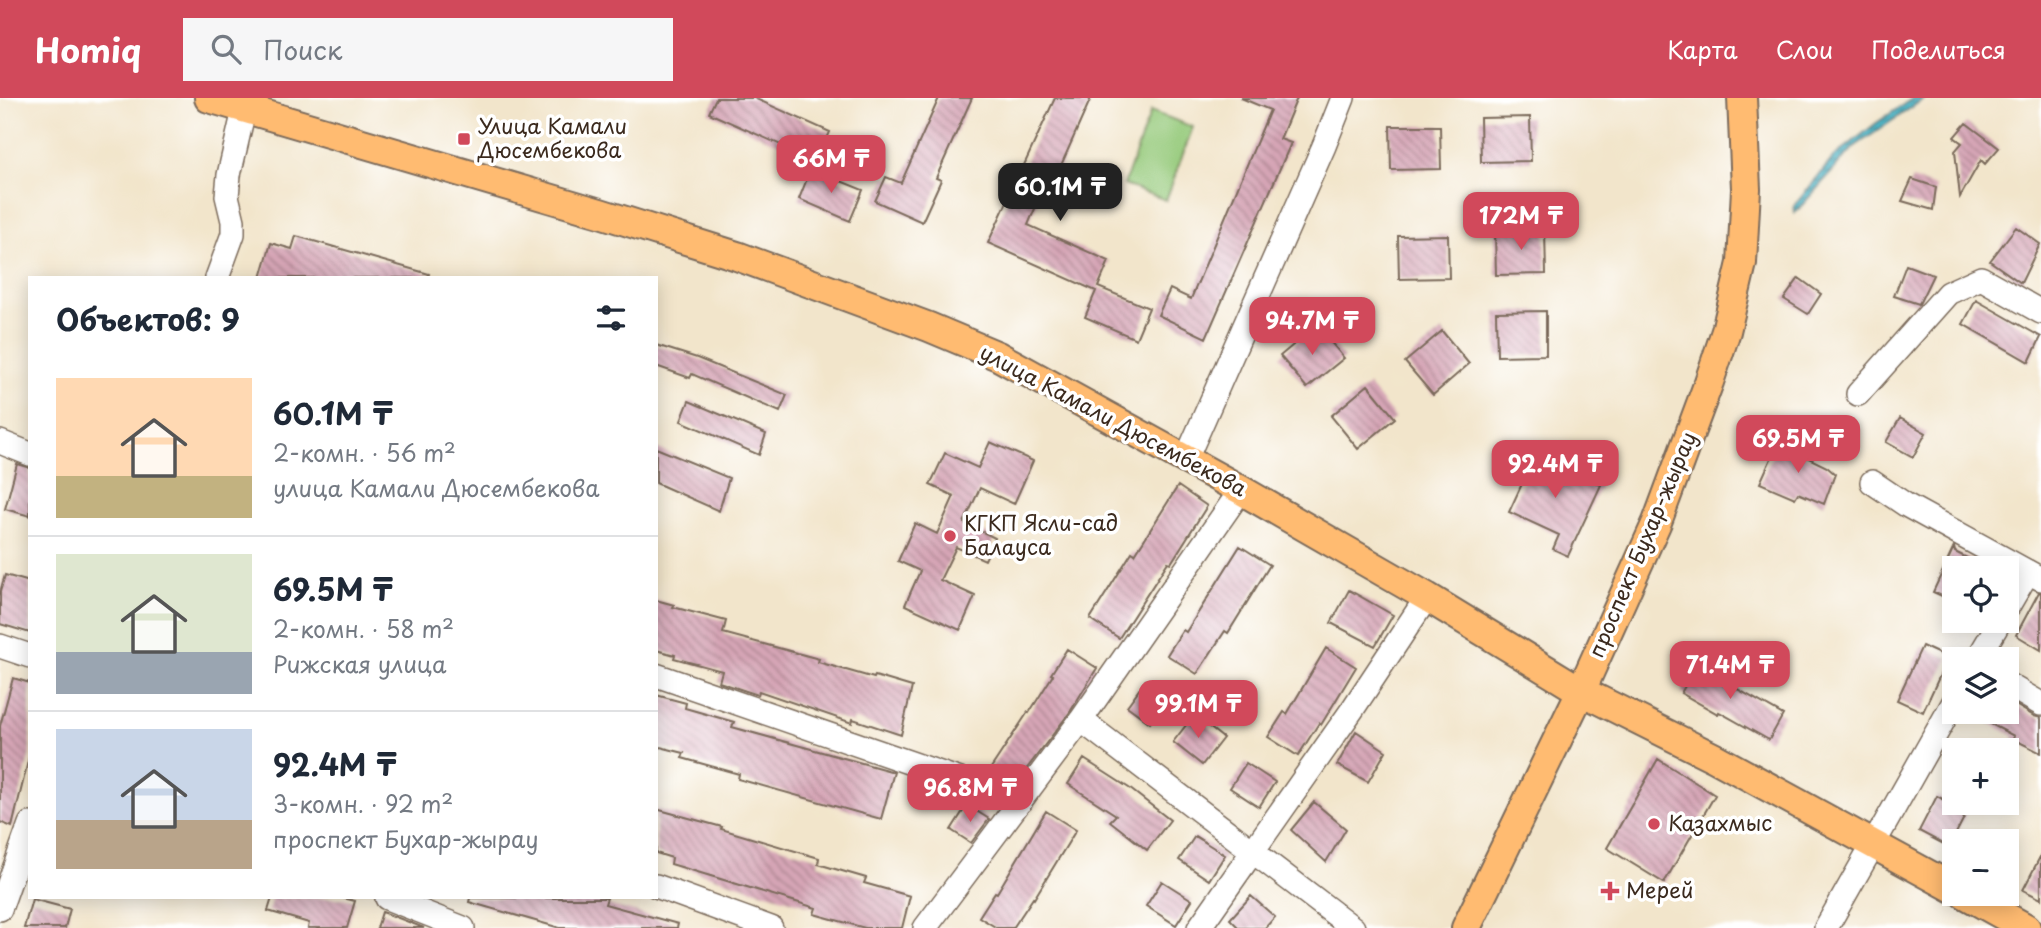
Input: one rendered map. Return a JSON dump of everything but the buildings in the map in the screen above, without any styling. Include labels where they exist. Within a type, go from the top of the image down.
[{"type":"main road","name":"улица Камали Дюсембекова","points":[[209,98],[737,256],[929,327],[998,356],[1241,490],[1427,597],[1581,691],[1725,764],[1942,882]]},
{"type":"main road","name":"проспект Бухар-жырау","points":[[1466,928],[1581,691],[1657,522],[1726,331],[1742,262],[1746,189],[1742,98]]},
{"type":"main road","points":[[1987,906],[2026,928]]},
{"type":"street","points":[[1186,459],[1343,98]]},
{"type":"street","points":[[218,276],[233,233],[227,197],[229,175],[244,110]]},
{"type":"street","points":[[1858,394],[1948,293],[1981,278],[2041,312]]},
{"type":"street","points":[[0,442],[28,453]]},
{"type":"street","points":[[1872,482],[1906,505],[2034,575],[2019,593]]},
{"type":"street","points":[[925,928],[1081,720],[1241,490]]},
{"type":"street","points":[[1199,928],[1406,632],[1427,597]]},
{"type":"street","points":[[0,646],[28,655]]},
{"type":"street","points":[[658,676],[1020,801]]},
{"type":"street","points":[[2019,691],[2041,704]]},
{"type":"street","points":[[1081,720],[1353,928]]},
{"type":"street","points":[[1826,928],[1942,723]]},
{"type":"street","points":[[0,909],[28,830]]},
{"type":"street","points":[[658,887],[771,928]]},
{"type":"street","points":[[390,899],[463,928]]},
{"type":"green space","points":[[1151,111],[1193,127],[1166,200],[1124,185]]},
{"type":"water","points":[[1913,98],[1925,98],[1854,147],[1795,213],[1794,206],[1834,157]]},
{"type":"place","name":"Улица Камали Дюсембекова","points":[[464,139]]},
{"type":"place","name":"КГКП Ясли-сад Балауса","points":[[950,536]]},
{"type":"place","name":"Казахмыс","points":[[1654,824]]},
{"type":"place","name":"Мерей","points":[[1610,891]]}]
